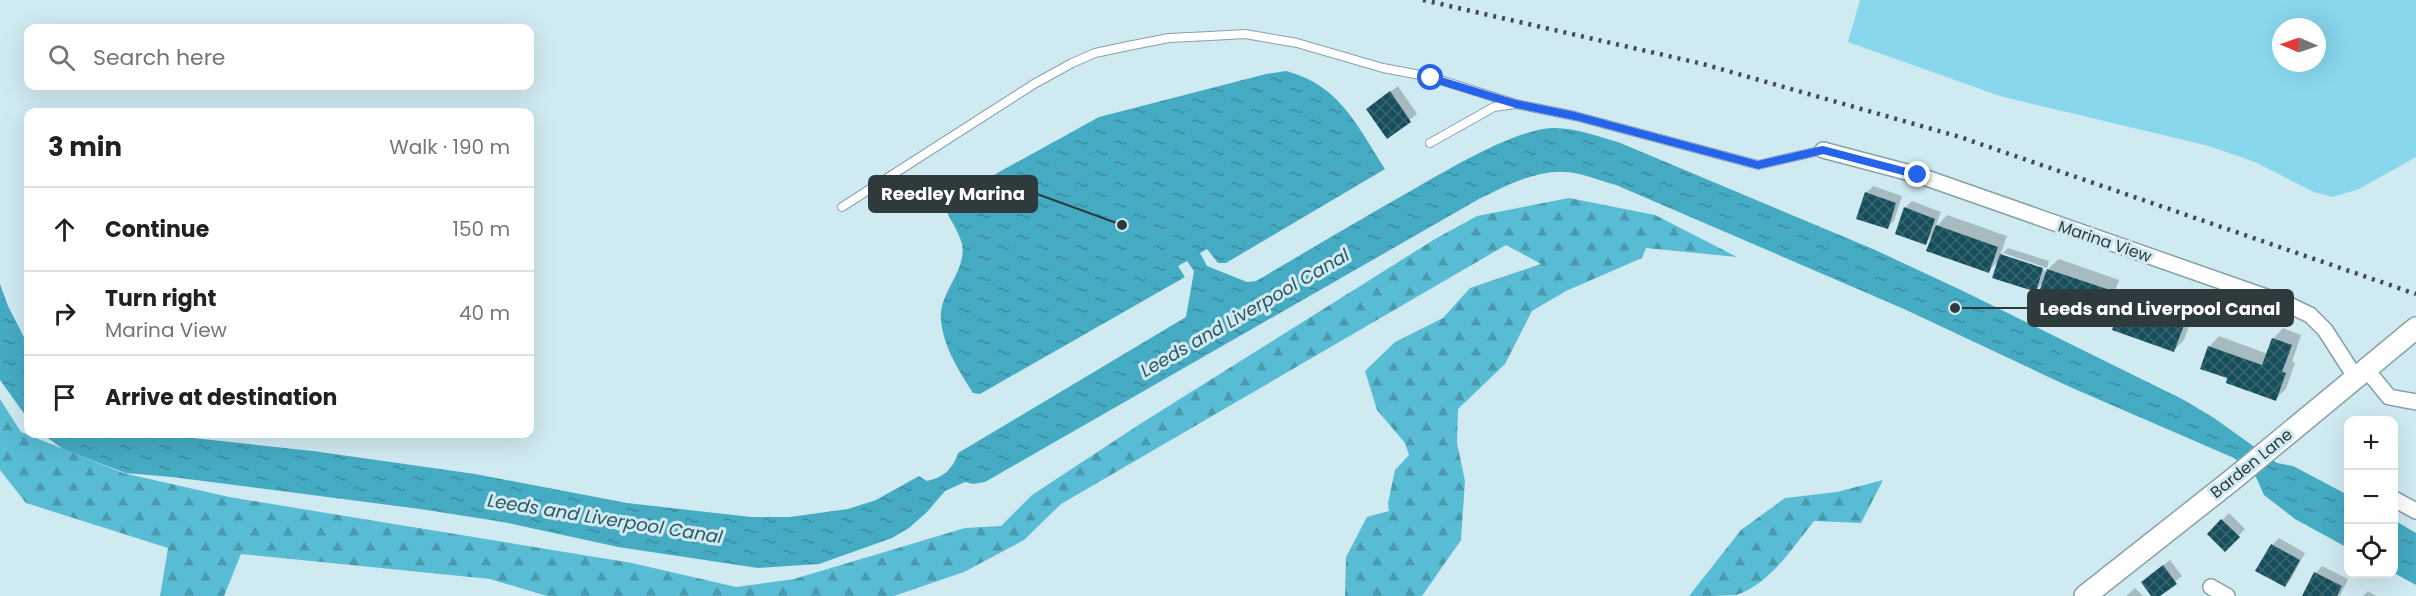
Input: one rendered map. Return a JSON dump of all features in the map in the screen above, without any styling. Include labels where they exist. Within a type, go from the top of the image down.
[{"type":"street","name":"Marina View","points":[[1823,150],[1918,175],[2289,305],[2310,315],[2361,373],[2389,397],[2416,402]]},
{"type":"street","name":"Barden Lane","points":[[2085,596],[2232,480],[2416,328]]},
{"type":"street","points":[[2398,501],[2416,511]]},
{"type":"street","points":[[2211,587],[2227,596]]},
{"type":"lane","points":[[842,207],[1034,84],[1071,63],[1095,53],[1169,38],[1245,34],[1297,43],[1383,68],[1431,78],[1516,104],[1575,116],[1758,165],[1823,150]]},
{"type":"lane","points":[[1430,143],[1494,107],[1516,104]]},
{"type":"green space","points":[[1569,198],[1655,215],[1737,257],[1646,248],[1642,258],[1566,291],[1532,311],[1505,364],[1458,409],[1457,443],[1465,481],[1461,540],[1422,596],[1345,596],[1346,557],[1367,517],[1389,511],[1388,503],[1395,470],[1409,455],[1405,443],[1377,410],[1365,371],[1395,342],[1443,318],[1470,288],[1541,264],[1506,245],[1061,504],[1024,540],[964,572],[894,596],[547,596],[490,579],[241,554],[224,596],[160,596],[168,548],[26,503],[0,470],[0,399],[24,433],[24,438],[36,438],[123,473],[229,497],[632,563],[736,587],[794,579],[965,528],[1001,526],[1032,495],[1140,424],[1435,239],[1477,216]]},
{"type":"green space","points":[[1883,480],[1861,523],[1814,521],[1780,564],[1748,590],[1736,595],[1689,596],[1741,530],[1785,498],[1837,492]]},
{"type":"shaded area","points":[[1860,0],[2416,0],[2416,157],[2359,189],[2333,197],[2314,192],[2255,162],[2209,146],[2000,96],[1848,42]]},
{"type":"water","points":[[1286,71],[1305,77],[1320,86],[1345,109],[1385,169],[1226,263],[1218,263],[1207,249],[1200,253],[1207,266],[1247,282],[1256,281],[1474,155],[1507,140],[1538,130],[1558,128],[1618,142],[1873,249],[2184,400],[2214,418],[2277,463],[2293,466],[2344,493],[2344,546],[2295,519],[2264,495],[2256,477],[2234,458],[2070,387],[1904,309],[1616,185],[1566,172],[1540,174],[1479,199],[985,482],[973,484],[965,482],[945,491],[909,528],[892,538],[819,564],[758,568],[618,547],[503,522],[420,509],[125,473],[63,449],[48,438],[192,438],[313,451],[475,474],[627,503],[751,517],[790,517],[848,509],[876,500],[919,476],[927,481],[938,478],[950,468],[958,453],[1186,317],[1194,271],[1187,261],[1178,266],[1185,277],[980,394],[973,393],[952,358],[942,330],[941,310],[960,264],[962,244],[944,206],[999,172],[1099,117],[1266,74]]},
{"type":"water","points":[[0,284],[24,337],[24,413],[0,380]]},
{"type":"water","points":[[2398,522],[2416,533],[2416,585],[2398,575]]},
{"type":"building","points":[[1390,91],[1411,122],[1387,139],[1366,109]]},
{"type":"building","points":[[1865,192],[1896,203],[1888,229],[1856,219]]},
{"type":"building","points":[[1904,207],[1935,219],[1926,245],[1895,234]]},
{"type":"building","points":[[1936,225],[1998,247],[1989,273],[1926,251]]},
{"type":"building","points":[[2000,254],[2043,268],[2036,292],[1992,278]]},
{"type":"building","points":[[2047,269],[2110,290],[2100,317],[2038,295]]},
{"type":"building","points":[[2121,304],[2184,325],[2174,352],[2112,330]]},
{"type":"building","points":[[2272,338],[2292,345],[2282,372],[2286,373],[2276,401],[2226,383],[2227,378],[2200,369],[2208,346],[2262,365]]},
{"type":"building","points":[[2221,519],[2240,537],[2225,552],[2207,534]]},
{"type":"building","points":[[2271,544],[2300,560],[2285,587],[2255,571]]},
{"type":"building","points":[[2163,565],[2177,584],[2160,596],[2151,596],[2141,582]]},
{"type":"building","points":[[2314,572],[2342,586],[2337,596],[2302,596]]},
{"type":"railway","points":[[1423,0],[1703,64],[1960,137],[2416,294]]},
{"type":"place","name":"Reedley Marina","points":[[1122,225]]},
{"type":"place","name":"Leeds and Liverpool Canal","points":[[1955,308]]},
{"type":"route","points":[[1431,78],[1516,104],[1545,108],[1758,165],[1823,150],[1918,175]]}]
